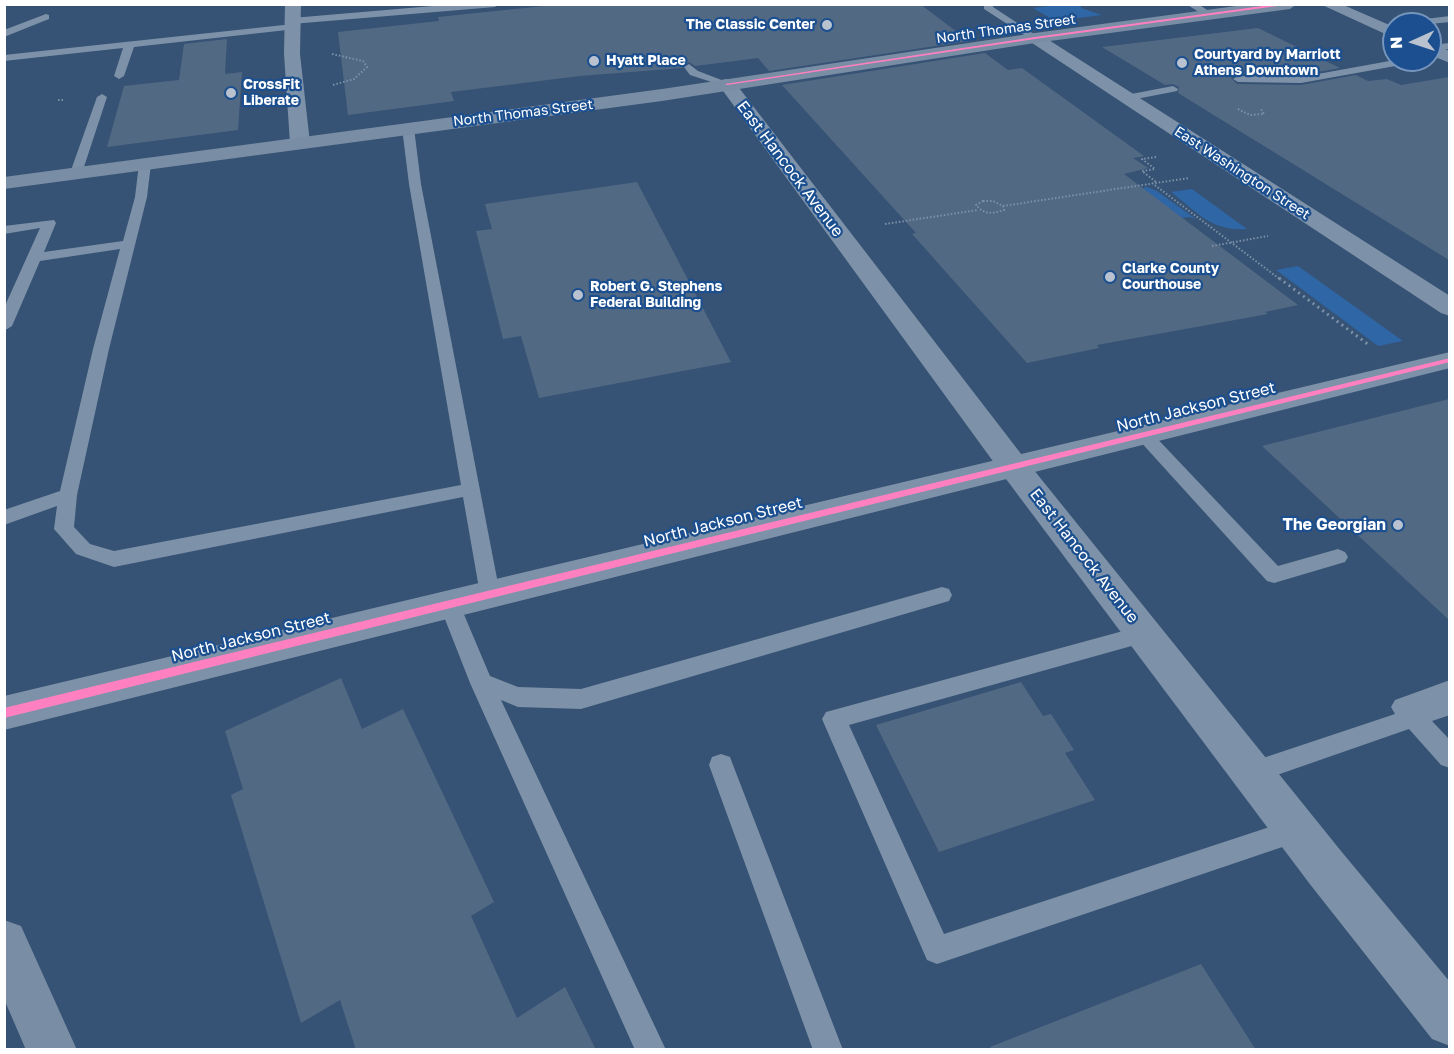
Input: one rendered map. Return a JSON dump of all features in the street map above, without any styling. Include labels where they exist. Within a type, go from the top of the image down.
[{"type":"main road","name":"North Thomas Street","points":[[4,183],[662,95],[1035,38],[1290,4]]},
{"type":"main road","points":[[4,944],[52,1050]]},
{"type":"street","points":[[1327,4],[1382,28]]},
{"type":"street","points":[[293,17],[292,54],[300,143]]},
{"type":"street","name":"East Washington Street","points":[[1035,38],[1449,308]]},
{"type":"street","name":"East Hancock Avenue","points":[[727,84],[1014,467],[1297,830],[1442,999]]},
{"type":"street","name":"North Jackson Street","points":[[4,713],[1449,360]]},
{"type":"lane","points":[[4,58],[130,43],[293,17],[495,4]]},
{"type":"lane","points":[[990,4],[987,7],[1035,38]]},
{"type":"lane","points":[[1190,4],[1210,15]]},
{"type":"lane","points":[[4,34],[46,17]]},
{"type":"lane","points":[[119,76],[130,43]]},
{"type":"lane","points":[[1238,79],[1301,80],[1382,65]]},
{"type":"lane","points":[[689,67],[694,73],[727,84]]},
{"type":"lane","points":[[1126,98],[1173,90]]},
{"type":"lane","points":[[76,173],[102,97]]},
{"type":"lane","points":[[408,128],[415,184],[490,594]]},
{"type":"lane","points":[[145,164],[141,197],[100,349],[85,426],[68,495],[64,529],[83,549],[114,559],[472,489]]},
{"type":"lane","points":[[4,230],[49,223],[4,326]]},
{"type":"lane","points":[[34,256],[129,244]]},
{"type":"lane","points":[[1144,435],[1274,575],[1338,557]]},
{"type":"lane","points":[[4,518],[68,495]]},
{"type":"lane","points":[[481,683],[518,697],[581,699],[942,595]]},
{"type":"lane","points":[[450,604],[481,683],[651,1050]]},
{"type":"lane","points":[[1145,634],[834,719],[937,950],[1297,830]]},
{"type":"lane","points":[[1449,690],[1403,707],[1449,757]]},
{"type":"lane","points":[[1254,772],[1449,705]]},
{"type":"lane","points":[[721,765],[828,1050]]},
{"type":"path","points":[[332,54],[363,61],[367,67],[354,79],[333,85]]},
{"type":"path","points":[[58,100],[63,100]]},
{"type":"path","points":[[1258,116],[1264,118]]},
{"type":"path","points":[[1157,183],[1142,171],[1155,169],[1143,159],[1160,156]]},
{"type":"path","points":[[978,210],[976,205],[983,201],[993,201],[1003,206],[1190,178]]},
{"type":"path","points":[[1152,183],[1369,346]]},
{"type":"path","points":[[885,224],[978,210],[989,214],[998,213],[1004,210],[1003,206]]},
{"type":"path","points":[[1212,246],[1268,236]]},
{"type":"shaded area","points":[[1063,4],[1081,5],[1081,8],[1102,15],[1055,21],[1033,8]]},
{"type":"shaded area","points":[[1147,187],[1157,191],[1196,219],[1182,218],[1138,189]]},
{"type":"shaded area","points":[[1192,189],[1247,229],[1214,224],[1171,192]]},
{"type":"shaded area","points":[[1298,266],[1403,341],[1378,346],[1276,270]]},
{"type":"building","points":[[563,4],[920,4],[969,41],[769,71],[758,58],[695,66],[689,62],[682,68],[580,76],[451,92],[454,101],[348,115],[338,32],[439,21],[438,17]]},
{"type":"building","points":[[1258,28],[1340,68],[1301,75],[1238,74],[1231,78],[1237,84],[1301,85],[1356,75],[1368,81],[1387,79],[1401,85],[1449,77],[1449,260],[1178,93],[1179,87],[1173,84],[1165,85],[1102,47]]},
{"type":"building","points":[[227,39],[225,74],[242,72],[238,130],[107,147],[124,86],[179,80],[184,44]]},
{"type":"building","points":[[985,53],[1008,70],[1022,68],[1144,156],[1133,158],[1148,168],[1124,174],[1298,305],[1265,312],[1268,314],[1097,345],[1099,348],[1027,363],[912,234],[916,233],[782,85]]},
{"type":"building","name":"Robert G. Stephens Federal Building","points":[[637,182],[731,362],[539,398],[521,336],[503,339],[476,231],[492,229],[485,204]]},
{"type":"building","name":"The Georgian","points":[[1449,399],[1449,620],[1262,446]]},
{"type":"building","points":[[341,678],[362,729],[403,709],[494,902],[471,916],[517,1018],[565,987],[596,1050],[356,1050],[340,1000],[301,1023],[231,795],[243,789],[225,731]]},
{"type":"building","points":[[1021,682],[1043,716],[1051,714],[1074,750],[1065,753],[1095,800],[939,852],[876,725]]},
{"type":"building","points":[[1201,964],[1256,1050],[991,1050],[990,1047]]},
{"type":"cycle path","points":[[727,84],[1035,38],[1290,4]]},
{"type":"cycle path","points":[[4,713],[1450,360]]},
{"type":"place","name":"The Classic Center","points":[[827,25]]},
{"type":"place","name":"Hyatt Place","points":[[594,61]]},
{"type":"place","name":"Courtyard by Marriott Athens Downtown","points":[[1182,63]]},
{"type":"place","name":"CrossFit Liberate","points":[[231,93]]},
{"type":"place","name":"Clarke County Courthouse","points":[[1110,277]]},
{"type":"place","name":"Robert G. Stephens Federal Building","points":[[578,295]]},
{"type":"place","name":"The Georgian","points":[[1398,525]]}]
